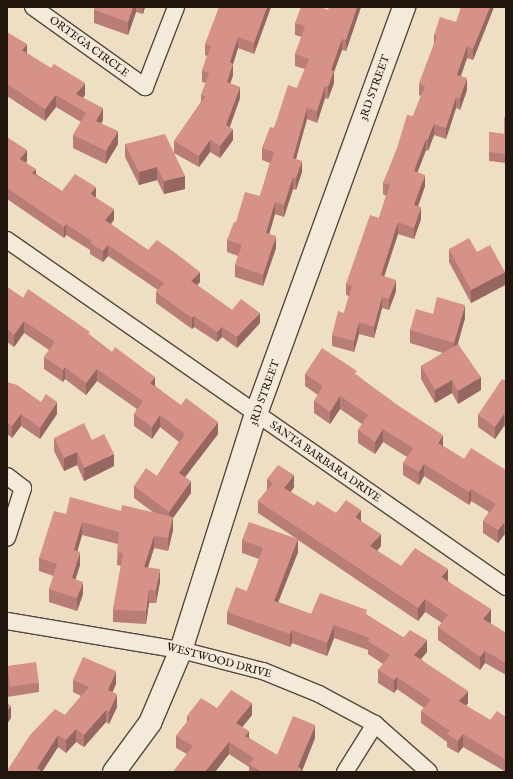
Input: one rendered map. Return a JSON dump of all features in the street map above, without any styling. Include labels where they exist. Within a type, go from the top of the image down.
[{"type":"street","name":"ORTEGA CIRCLE","points":[[33,7],[145,87],[176,7]]},
{"type":"street","name":"3RD STREET","points":[[114,772],[150,723],[181,650],[256,414],[404,7]]},
{"type":"street","name":"SANTA BARBARA DRIVE","points":[[7,240],[506,587]]},
{"type":"street","points":[[7,476],[24,488],[7,538]]},
{"type":"street","name":"WESTWOOD DRIVE","points":[[7,621],[181,650],[263,671],[319,694],[375,724],[428,772]]},
{"type":"street","points":[[345,772],[375,724]]},
{"type":"building","points":[[95,7],[133,7],[128,22],[94,10]]},
{"type":"building","points":[[219,7],[267,7],[254,43],[238,37],[230,62],[233,64],[227,82],[240,87],[226,125],[233,129],[220,146],[210,140],[199,156],[174,141],[206,96],[201,95],[209,73],[202,71],[211,46],[205,44]]},
{"type":"building","points":[[301,7],[320,7],[328,10],[329,7],[357,7],[346,40],[342,39],[331,70],[334,71],[328,87],[325,86],[317,111],[307,108],[293,158],[302,161],[296,178],[293,177],[284,205],[275,202],[266,233],[276,236],[263,275],[235,265],[242,245],[227,240],[234,222],[236,222],[245,192],[260,196],[274,152],[262,148],[270,127],[274,128],[288,85],[297,88],[309,59],[295,54],[305,26],[295,23]]},
{"type":"building","points":[[461,7],[490,7],[473,49],[467,46],[457,75],[467,78],[460,98],[456,97],[446,128],[434,124],[428,139],[426,139],[414,171],[425,175],[414,205],[421,207],[414,228],[398,222],[381,275],[396,280],[389,299],[382,297],[374,327],[359,322],[354,341],[332,335],[338,311],[344,313],[352,286],[346,284],[370,215],[379,218],[390,185],[383,183],[397,148],[407,115],[413,116],[425,86],[419,84],[437,36],[434,35],[440,17],[456,22]]},
{"type":"building","points":[[7,32],[27,44],[22,50],[51,68],[54,64],[85,83],[76,94],[103,108],[96,121],[118,131],[106,151],[73,135],[86,113],[56,95],[45,109],[7,84]]},
{"type":"building","points":[[504,117],[506,117],[506,154],[489,152],[489,132],[504,134]]},
{"type":"building","points":[[165,134],[185,176],[164,181],[157,167],[139,172],[125,144]]},
{"type":"building","points":[[7,137],[27,150],[20,159],[36,169],[32,173],[62,191],[75,174],[96,187],[90,194],[114,209],[105,220],[148,250],[157,240],[174,252],[200,272],[191,281],[232,310],[241,299],[260,313],[237,337],[222,327],[217,332],[194,316],[192,318],[156,292],[164,283],[108,245],[103,251],[90,243],[92,241],[66,224],[64,227],[7,188],[7,179],[9,176],[7,175]]},
{"type":"building","points":[[469,238],[477,252],[490,245],[505,272],[471,290],[449,249]]},
{"type":"building","points":[[7,287],[23,298],[28,289],[90,332],[88,334],[112,352],[115,347],[155,377],[150,383],[181,405],[186,398],[218,422],[179,473],[191,481],[169,512],[134,486],[146,468],[157,476],[185,434],[160,415],[152,427],[134,414],[143,401],[97,369],[86,383],[65,367],[63,370],[44,357],[55,342],[24,321],[14,335],[7,329]]},
{"type":"building","points":[[437,297],[465,305],[454,343],[410,330],[416,309],[433,314]]},
{"type":"building","points":[[458,344],[481,377],[458,391],[452,380],[435,390],[421,366]]},
{"type":"building","points":[[322,348],[357,371],[355,374],[399,406],[443,435],[438,443],[464,459],[471,448],[506,470],[506,524],[504,523],[498,530],[483,521],[496,504],[471,489],[469,492],[424,464],[419,472],[403,463],[413,448],[383,429],[375,442],[358,430],[368,415],[340,396],[330,412],[314,401],[323,386],[305,374]]},
{"type":"building","points":[[502,379],[506,381],[506,416],[504,414],[495,427],[478,415]]},
{"type":"building","points":[[7,382],[17,385],[41,402],[46,394],[57,402],[40,428],[21,414],[12,426],[7,423]]},
{"type":"building","points":[[84,423],[92,440],[104,434],[114,454],[84,468],[77,452],[64,458],[54,438]]},
{"type":"building","points":[[278,465],[294,475],[284,488],[314,506],[317,501],[336,513],[346,500],[361,510],[355,517],[381,534],[370,546],[401,566],[415,548],[448,569],[441,577],[491,609],[483,619],[506,633],[506,663],[485,651],[480,657],[438,627],[448,615],[425,599],[418,608],[258,501],[273,483],[267,479]]},
{"type":"building","points":[[70,497],[121,511],[122,505],[173,517],[168,538],[154,536],[144,567],[160,569],[156,590],[149,590],[146,611],[113,610],[123,553],[117,552],[119,532],[82,522],[74,550],[80,552],[72,578],[83,582],[77,598],[49,589],[57,564],[39,558],[54,511],[66,514]]},
{"type":"building","points":[[249,522],[298,539],[274,601],[311,614],[320,593],[367,610],[366,614],[403,638],[410,630],[427,640],[414,655],[468,691],[459,701],[490,720],[497,711],[506,717],[506,760],[463,734],[458,741],[447,734],[450,731],[421,711],[431,700],[397,677],[394,680],[378,670],[390,655],[368,641],[370,638],[334,625],[327,643],[292,630],[290,634],[227,612],[236,587],[247,591],[263,548],[242,540]]},
{"type":"building","points":[[83,657],[116,671],[108,690],[117,694],[109,712],[106,710],[84,735],[76,729],[66,740],[58,735],[37,768],[43,772],[7,772],[30,735],[55,709],[65,715],[89,687],[73,680]]},
{"type":"building","points":[[36,662],[39,683],[10,687],[7,666]]},
{"type":"building","points":[[231,690],[252,703],[236,723],[249,731],[245,736],[277,755],[293,716],[315,725],[298,767],[302,769],[300,772],[262,772],[249,764],[254,758],[229,742],[205,772],[173,772],[193,746],[176,736],[190,718],[187,716],[201,698],[217,708]]},
{"type":"building","points":[[7,703],[11,706],[7,711]]}]
